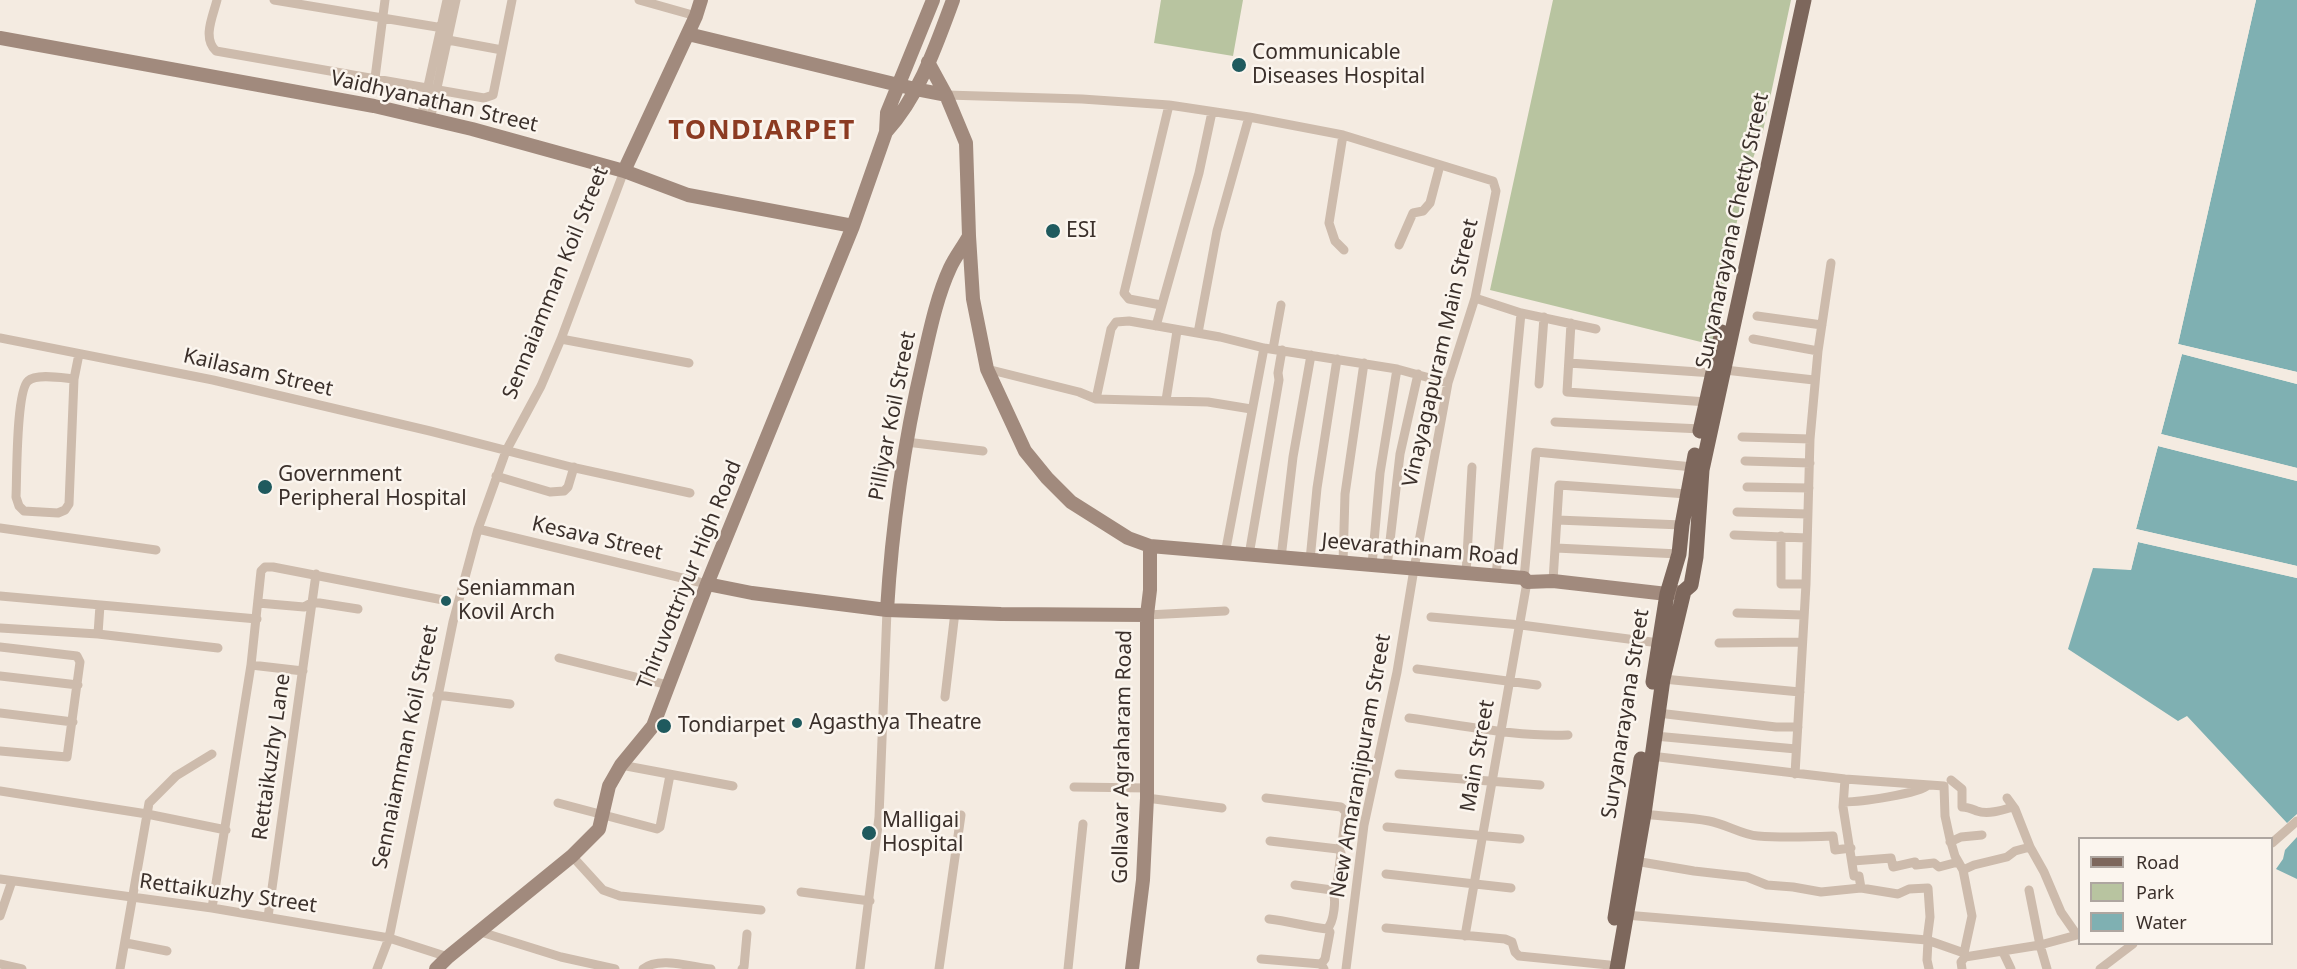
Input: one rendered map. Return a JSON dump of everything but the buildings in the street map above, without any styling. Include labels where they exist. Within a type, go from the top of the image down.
[{"type":"main road","name":"Sennaiamman Koil Street","points":[[624,171],[688,34],[701,0]]},
{"type":"main road","name":"Thiruvottriyur High Road","points":[[436,969],[447,963],[599,830],[609,786],[621,765],[653,726],[707,584],[853,226],[886,132],[887,113],[933,0]]},
{"type":"main road","name":"Thiruvottriyur High Road","points":[[886,132],[903,114],[954,0]]},
{"type":"main road","name":"Suryanarayana Chetty Street","points":[[1697,468],[1795,0]]},
{"type":"main road","name":"Suryanarayana Chetty Street","points":[[1697,468],[1701,429],[1707,402],[1719,371],[1739,295],[1804,0]]},
{"type":"main road","points":[[688,34],[915,89],[946,94]]},
{"type":"main road","name":"Vaidhyanathan Street","points":[[0,38],[374,106],[624,171],[688,195],[853,226]]},
{"type":"main road","name":"Jeevarathinam Road","points":[[928,62],[946,94],[966,143],[974,299],[987,369],[1025,451],[1071,502],[1128,538],[1150,546],[1553,581],[1667,594],[1684,591]]},
{"type":"main road","name":"Pilliyar Koil Street","points":[[887,610],[890,563],[906,442],[930,332],[946,277],[969,236]]},
{"type":"main road","name":"Suryanarayana Street","points":[[1612,968],[1623,859],[1667,594],[1679,554],[1688,494],[1697,468]]},
{"type":"main road","name":"Suryanarayana Street","points":[[1612,968],[1625,915],[1644,814],[1663,679],[1684,591],[1691,585],[1696,557],[1697,468]]},
{"type":"main road","name":"Gollavar Agraharam Road","points":[[1132,969],[1143,880],[1147,793],[1147,615],[1150,590],[1150,546]]},
{"type":"main road","points":[[707,584],[752,593],[887,610],[1147,615]]},
{"type":"street","points":[[217,0],[208,38],[210,46],[216,51],[489,98],[493,95],[512,0]]},
{"type":"street","points":[[274,0],[446,29]]},
{"type":"street","points":[[375,78],[385,0]]},
{"type":"street","points":[[432,88],[448,40],[447,0]]},
{"type":"street","points":[[426,119],[446,29],[456,0]]},
{"type":"street","points":[[639,0],[669,4],[696,16]]},
{"type":"street","points":[[448,40],[502,50]]},
{"type":"street","points":[[946,94],[1169,105],[1343,135],[1440,165],[1430,203],[1423,211],[1413,213],[1399,245]]},
{"type":"street","points":[[1161,305],[1129,298],[1124,293],[1169,105]]},
{"type":"street","points":[[1156,326],[1199,172],[1212,112]]},
{"type":"street","points":[[1198,333],[1217,231],[1249,117]]},
{"type":"street","points":[[1343,135],[1329,223],[1335,241],[1344,250]]},
{"type":"street","name":"Vinayagapuram Main Street","points":[[1414,569],[1448,383],[1475,298],[1496,191],[1493,182],[1440,165]]},
{"type":"street","name":"Sennaiamman Koil Street","points":[[377,969],[388,938],[437,695],[450,602],[506,450],[541,386],[561,339],[624,171]]},
{"type":"street","points":[[1795,774],[1806,584],[1814,380],[1831,263]]},
{"type":"street","points":[[1475,298],[1521,313],[1596,329]]},
{"type":"street","points":[[1226,554],[1251,410],[1273,349],[1281,305]]},
{"type":"street","points":[[1496,576],[1521,313]]},
{"type":"street","points":[[1757,316],[1822,325]]},
{"type":"street","points":[[1539,384],[1544,317]]},
{"type":"street","points":[[1096,399],[1111,329],[1116,322],[1129,321],[1273,349],[1397,369],[1448,383]]},
{"type":"street","points":[[1571,323],[1567,392],[1707,402]]},
{"type":"street","points":[[1166,400],[1178,331]]},
{"type":"street","name":"Kailasam Street","points":[[0,338],[213,380],[690,493]]},
{"type":"street","points":[[561,339],[689,363]]},
{"type":"street","points":[[1753,339],[1818,351]]},
{"type":"street","points":[[1249,555],[1279,380],[1273,349]]},
{"type":"street","points":[[74,379],[33,378],[26,382],[20,407],[16,496],[19,506],[24,511],[58,513],[65,510],[69,504],[74,379],[79,354]]},
{"type":"street","points":[[1281,558],[1293,458],[1311,354]]},
{"type":"street","points":[[1310,560],[1317,488],[1337,359]]},
{"type":"street","points":[[1343,563],[1345,494],[1364,363]]},
{"type":"street","points":[[1569,363],[1719,371],[1814,380]]},
{"type":"street","points":[[987,369],[1079,392],[1096,399],[1208,402],[1251,410]]},
{"type":"street","points":[[1372,566],[1380,473],[1397,369]]},
{"type":"street","points":[[1387,567],[1400,454],[1418,374]]},
{"type":"street","points":[[1555,422],[1701,429]]},
{"type":"street","points":[[1742,437],[1810,439]]},
{"type":"street","points":[[906,442],[983,451]]},
{"type":"street","name":"Main Street","points":[[1464,936],[1521,625],[1536,452],[1697,468]]},
{"type":"street","points":[[1745,461],[1810,463]]},
{"type":"street","points":[[496,476],[550,492],[564,491],[568,487],[574,467]]},
{"type":"street","points":[[1466,574],[1472,467]]},
{"type":"street","points":[[1553,581],[1559,485],[1688,494]]},
{"type":"street","points":[[1747,487],[1809,488]]},
{"type":"street","points":[[1737,512],[1807,514]]},
{"type":"street","points":[[1557,520],[1682,525]]},
{"type":"street","points":[[0,528],[156,550]]},
{"type":"street","name":"Kesava Street","points":[[478,529],[707,584]]},
{"type":"street","points":[[1734,536],[1807,538]]},
{"type":"street","points":[[1781,536],[1781,584],[1806,584]]},
{"type":"street","points":[[1556,548],[1679,554]]},
{"type":"street","points":[[213,908],[251,665],[261,571],[265,567],[316,574],[450,602]]},
{"type":"street","name":"New Amaranjipuram Street","points":[[1346,969],[1364,825],[1397,672],[1414,569]]},
{"type":"street","name":"Rettaikuzhy Lane","points":[[268,917],[316,574]]},
{"type":"street","points":[[0,596],[257,619]]},
{"type":"street","points":[[258,603],[303,608],[313,602],[358,609]]},
{"type":"street","points":[[98,634],[100,605]]},
{"type":"street","points":[[860,969],[879,817],[887,610]]},
{"type":"street","points":[[1147,615],[1225,611]]},
{"type":"street","points":[[945,697],[956,612]]},
{"type":"street","points":[[1737,613],[1803,615]]},
{"type":"street","points":[[1431,617],[1521,625],[1659,643]]},
{"type":"street","points":[[0,628],[98,634],[218,648]]},
{"type":"street","points":[[1719,643],[1802,642]]},
{"type":"street","points":[[0,647],[77,656],[80,663],[67,757],[0,751]]},
{"type":"street","points":[[558,658],[669,686]]},
{"type":"street","points":[[251,665],[303,671]]},
{"type":"street","points":[[1417,669],[1537,685]]},
{"type":"street","points":[[0,676],[78,685]]},
{"type":"street","points":[[1663,679],[1800,692]]},
{"type":"street","points":[[437,695],[510,704]]},
{"type":"street","points":[[0,712],[73,722]]},
{"type":"street","points":[[1658,713],[1776,727],[1798,727]]},
{"type":"street","points":[[1409,718],[1518,734],[1568,735]]},
{"type":"street","points":[[1655,736],[1796,749]]},
{"type":"street","points":[[120,969],[149,803],[176,776],[212,754]]},
{"type":"street","points":[[1651,756],[1795,774],[1944,786],[1945,816],[1950,842],[1961,866],[1972,916],[1965,955],[1961,962],[1962,969]]},
{"type":"street","points":[[621,765],[734,786]]},
{"type":"street","points":[[1399,774],[1540,785]]},
{"type":"street","points":[[558,803],[657,829],[660,827],[670,775]]},
{"type":"street","points":[[1845,779],[1844,802],[1854,876],[1859,876],[1861,888]]},
{"type":"street","points":[[1951,780],[1962,789],[1962,807],[1972,808],[1979,812],[1994,812],[2013,807]]},
{"type":"street","points":[[1844,802],[1884,798],[1918,791],[1928,785]]},
{"type":"street","points":[[1074,787],[1147,793],[1222,808]]},
{"type":"street","points":[[0,791],[147,814],[226,830]]},
{"type":"street","points":[[1266,798],[1345,809],[1342,844],[1338,849]]},
{"type":"street","points":[[1625,915],[1928,940],[1965,955],[2003,952],[2077,935],[2061,912],[2007,798]]},
{"type":"street","points":[[1644,814],[1708,820],[1756,836],[1807,838],[1833,836],[1835,850],[1851,848]]},
{"type":"street","points":[[939,969],[961,815]]},
{"type":"street","points":[[2273,841],[2297,821]]},
{"type":"street","points":[[1068,969],[1083,824]]},
{"type":"street","points":[[1387,827],[1520,839]]},
{"type":"street","points":[[1950,842],[1960,837],[1982,835]]},
{"type":"street","points":[[1270,841],[1338,849]]},
{"type":"street","points":[[1853,861],[1891,858],[1893,867],[1915,862],[1916,865],[1934,863],[1939,867],[1974,865],[2007,857],[2015,850],[2030,846]]},
{"type":"street","points":[[1332,890],[1337,884],[1341,853],[1338,849]]},
{"type":"street","points":[[572,856],[603,890],[620,896],[761,910]]},
{"type":"street","points":[[1635,861],[1747,877],[1767,885],[1793,886],[1821,892],[1861,888],[1898,894],[1909,889],[1928,888],[1930,917],[1927,960],[1929,969]]},
{"type":"street","points":[[1386,874],[1511,888]]},
{"type":"street","name":"Rettaikuzhy Street","points":[[0,879],[213,908],[388,938],[447,963]]},
{"type":"street","points":[[0,916],[12,881]]},
{"type":"street","points":[[1294,885],[1332,890]]},
{"type":"street","points":[[1327,929],[1331,924],[1334,905],[1335,894],[1332,890]]},
{"type":"street","points":[[2029,890],[2047,969]]},
{"type":"street","points":[[801,892],[870,901]]},
{"type":"street","points":[[1269,919],[1294,921],[1303,926],[1327,929]]},
{"type":"street","points":[[1386,928],[1509,940],[1519,956],[1612,968]]},
{"type":"street","points":[[1261,959],[1323,967],[1330,932],[1327,929]]},
{"type":"street","points":[[481,932],[561,957],[615,969]]},
{"type":"street","points":[[742,969],[747,934]]},
{"type":"street","points":[[126,943],[167,951]]},
{"type":"street","points":[[2100,969],[2132,945]]},
{"type":"street","points":[[2003,952],[2011,969]]},
{"type":"street","points":[[643,969],[650,963],[711,969]]},
{"type":"street","points":[[0,964],[22,969]]},
{"type":"green space","points":[[1161,0],[1243,0],[1233,56],[1154,43]]},
{"type":"green space","points":[[1553,0],[1791,0],[1763,131],[1745,180],[1713,345],[1490,290]]},
{"type":"water","points":[[2256,0],[2297,0],[2297,372],[2178,344]]},
{"type":"water","points":[[2182,354],[2297,384],[2297,468],[2161,434]]},
{"type":"water","points":[[2158,446],[2297,481],[2297,566],[2136,529]]},
{"type":"water","points":[[2138,542],[2297,578],[2297,814],[2287,823],[2187,716],[2178,721],[2068,649],[2093,568],[2131,570]]},
{"type":"water","points":[[2297,837],[2297,879],[2276,869],[2283,859],[2285,850]]},
{"type":"pier","points":[[2253,0],[2256,0],[2178,344],[2297,372],[2297,375],[2177,347],[2175,344]]},
{"type":"pier","points":[[2182,351],[2297,381],[2297,384],[2182,354],[2161,434],[2297,468],[2297,471],[2158,436],[2179,354]]},
{"type":"pier","points":[[2158,443],[2297,478],[2297,481],[2158,446],[2136,529],[2297,566],[2297,569],[2134,532],[2155,445]]},
{"type":"pier","points":[[2138,539],[2297,575],[2297,578],[2138,542],[2131,570],[2121,568],[2122,565],[2129,566],[2135,541]]},
{"type":"place","name":"Communicable Diseases Hospital","points":[[1239,65]]},
{"type":"place","name":"ESI","points":[[1053,231]]},
{"type":"place","name":"Government Peripheral Hospital","points":[[265,487]]},
{"type":"place","name":"Seniamman Kovil Arch","points":[[446,601]]},
{"type":"place","name":"Agasthya Theatre","points":[[797,723]]},
{"type":"place","name":"Tondiarpet","points":[[664,726]]},
{"type":"place","name":"Malligai Hospital","points":[[869,833]]},
{"type":"district","name":"TONDIARPET","points":[[762,131]]}]
